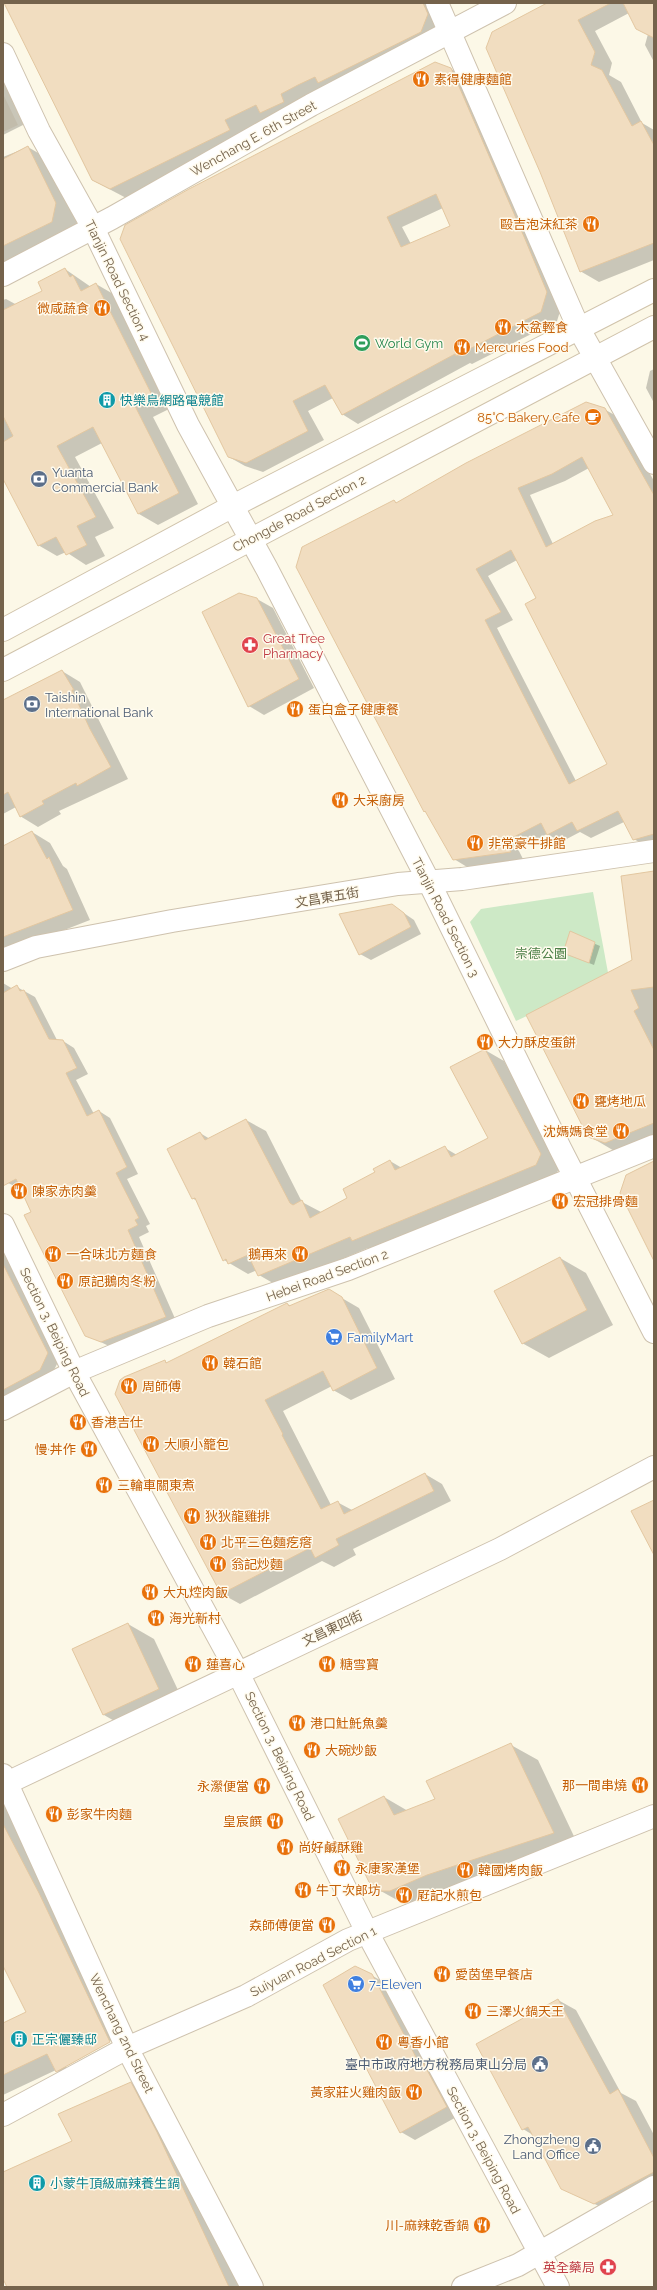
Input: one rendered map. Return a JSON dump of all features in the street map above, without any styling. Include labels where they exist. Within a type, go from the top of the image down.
[{"type":"street","points":[[437,3],[448,32],[579,328],[654,463]]},
{"type":"street","name":"Wenchang E. 6th Street","points":[[3,275],[93,228],[310,105],[505,3]]},
{"type":"street","name":"Tianjin Road Section 4","points":[[3,54],[39,131],[93,228],[188,425],[232,507]]},
{"type":"street","points":[[3,630],[232,507],[548,342],[654,290]]},
{"type":"street","name":"Chongde Road Section 2","points":[[3,670],[654,327]]},
{"type":"street","name":"Tianjin Road Section 3","points":[[232,507],[270,576],[429,882],[576,1179],[654,1332]]},
{"type":"street","name":"文昌東五街","points":[[3,960],[36,947],[172,921],[398,884],[429,882],[654,851]]},
{"type":"street","name":"Hebei Road Section 2","points":[[3,1409],[74,1372],[208,1316],[348,1269],[576,1179],[654,1146]]},
{"type":"street","name":"Section 3, Beiping Road","points":[[3,1225],[74,1372],[238,1673],[367,1932],[558,2287]]},
{"type":"street","name":"文昌東四街","points":[[5,1779],[238,1673],[500,1549],[654,1467]]},
{"type":"street","name":"Wenchang 2nd Street","points":[[5,1779],[127,2048],[252,2287]]},
{"type":"street","name":"Suiyuan Road Section 1","points":[[3,2115],[127,2048],[246,1996],[348,1940],[654,1816]]},
{"type":"street","points":[[464,2287],[518,2265],[654,2187]]},
{"type":"shaded area","points":[[3,94],[18,125],[3,132]]},
{"type":"green space","name":"崇德公園","points":[[593,892],[609,978],[516,1021],[470,922],[481,909]]},
{"type":"building","points":[[4,3],[423,3],[428,14],[421,32],[318,83],[315,77],[298,85],[281,94],[284,102],[260,113],[256,105],[225,120],[230,130],[110,189],[92,180]]},
{"type":"building","points":[[547,3],[611,3],[578,20],[595,52],[591,65],[602,70],[632,126],[641,121],[654,145],[654,243],[580,272],[540,172],[486,48],[492,32]]},
{"type":"building","points":[[623,3],[654,3],[654,38],[636,29]]},
{"type":"building","points":[[435,62],[451,68],[525,239],[547,292],[541,312],[456,356],[455,354],[342,415],[325,385],[293,401],[308,431],[246,463],[228,457],[120,239],[125,225],[189,189]],"holes":[[[436,194],[450,226],[401,247],[387,217]]]},
{"type":"building","points":[[28,146],[56,203],[52,222],[3,246],[3,159]]},
{"type":"building","points":[[65,268],[70,277],[73,275],[81,291],[96,283],[153,397],[135,406],[179,493],[138,514],[93,427],[57,446],[96,517],[77,526],[87,545],[66,555],[56,537],[38,546],[3,479],[3,442],[13,436],[3,416],[3,310],[42,291],[38,282]]},
{"type":"building","points":[[586,402],[605,408],[654,495],[654,834],[633,840],[618,811],[577,831],[572,822],[547,835],[541,823],[506,841],[511,852],[453,860],[425,811],[424,812],[296,567],[302,547],[394,500],[396,503],[466,463]],"holes":[[[582,457],[613,515],[595,521],[546,547],[518,488],[552,474]],[[511,550],[536,598],[525,604],[607,764],[569,784],[485,620],[501,612],[476,569]]]},
{"type":"building","name":"Great Tree Pharmacy","points":[[239,593],[257,598],[299,679],[248,707],[202,612]]},
{"type":"building","points":[[62,670],[74,690],[72,690],[90,729],[111,767],[77,786],[76,783],[42,801],[44,804],[20,817],[8,792],[3,795],[3,700]]},
{"type":"building","points":[[32,831],[47,859],[49,857],[73,910],[3,937],[3,846]]},
{"type":"building","points":[[654,871],[654,987],[631,990],[639,1008],[634,1011],[654,1050],[654,1123],[605,1143],[588,1137],[526,1015],[632,960],[621,876]]},
{"type":"building","points":[[392,904],[404,913],[411,927],[359,955],[339,914]]},
{"type":"building","points":[[570,931],[595,942],[589,963],[563,953]]},
{"type":"building","points":[[17,985],[20,991],[24,990],[49,1039],[63,1040],[77,1068],[66,1073],[87,1116],[99,1110],[127,1167],[116,1173],[139,1218],[135,1220],[138,1225],[128,1230],[166,1317],[101,1342],[85,1336],[24,1215],[31,1212],[16,1179],[3,1186],[3,993]]},
{"type":"building","points":[[485,1049],[541,1154],[536,1165],[352,1241],[350,1237],[258,1276],[248,1255],[228,1264],[226,1259],[223,1261],[195,1198],[192,1199],[167,1149],[200,1132],[205,1140],[246,1119],[290,1203],[293,1205],[302,1200],[310,1218],[347,1198],[343,1189],[375,1172],[373,1169],[390,1160],[395,1170],[445,1146],[451,1157],[488,1138],[450,1067]]},
{"type":"building","points":[[654,1161],[654,1261],[620,1193],[626,1175]]},
{"type":"building","points":[[560,1257],[587,1310],[522,1344],[494,1291]]},
{"type":"building","points":[[3,1264],[48,1353],[40,1370],[3,1390]]},
{"type":"building","points":[[329,1289],[342,1297],[377,1368],[333,1391],[323,1371],[265,1400],[283,1434],[282,1435],[321,1509],[338,1501],[344,1514],[425,1473],[434,1491],[336,1539],[339,1545],[315,1558],[310,1548],[221,1594],[115,1394],[120,1380],[124,1377],[165,1360],[166,1363],[287,1303],[289,1306]]},
{"type":"building","points":[[654,1500],[654,1555],[631,1511]]},
{"type":"building","points":[[128,1623],[159,1689],[103,1715],[72,1649]]},
{"type":"building","points":[[511,1743],[554,1833],[427,1875],[390,1891],[379,1891],[369,1882],[338,1819],[384,1796],[394,1815],[435,1799],[426,1781]]},
{"type":"building","points":[[3,1824],[39,1893],[110,2042],[56,2072],[47,2054],[3,2075],[3,2023],[26,2012],[3,1966]]},
{"type":"building","points":[[355,1966],[372,1974],[417,2059],[420,2057],[447,2107],[400,2133],[323,1985]]},
{"type":"building","points":[[558,1999],[610,2094],[618,2089],[654,2158],[654,2172],[594,2204],[561,2189],[528,2127],[522,2130],[476,2044]]},
{"type":"building","points":[[131,2082],[157,2132],[229,2287],[7,2287],[3,2279],[3,2172],[72,2141],[58,2114]]},
{"type":"place","name":"素得健康麵館","points":[[421,79]]},
{"type":"place","name":"毆吉泡沫紅茶","points":[[591,224]]},
{"type":"place","name":"微咸蔬食","points":[[102,308]]},
{"type":"place","name":"木盆輕食","points":[[503,327]]},
{"type":"place","name":"World Gym","points":[[362,343]]},
{"type":"place","name":"Mercuries Food","points":[[462,347]]},
{"type":"place","name":"快樂鳥網路電競館","points":[[107,400]]},
{"type":"place","name":"85°C Bakery Cafe","points":[[593,417]]},
{"type":"place","name":"Yuanta Commercial Bank","points":[[39,479]]},
{"type":"place","name":"Great Tree Pharmacy","points":[[250,645]]},
{"type":"place","name":"Taishin International Bank","points":[[32,704]]},
{"type":"place","name":"蛋白盒子健康餐","points":[[295,709]]},
{"type":"place","name":"大采廚房","points":[[340,800]]},
{"type":"place","name":"非常豪牛排館","points":[[475,843]]},
{"type":"place","name":"大力酥皮蛋餅","points":[[485,1042]]},
{"type":"place","name":"甕烤地瓜","points":[[581,1101]]},
{"type":"place","name":"沈媽媽食堂","points":[[621,1131]]},
{"type":"place","name":"陳家赤肉羹","points":[[19,1191]]},
{"type":"place","name":"宏冠排骨麵","points":[[560,1201]]},
{"type":"place","name":"一合味北方麵食","points":[[53,1254]]},
{"type":"place","name":"鵝再來","points":[[300,1254]]},
{"type":"place","name":"原記鵝肉冬粉","points":[[65,1281]]},
{"type":"place","name":"FamilyMart","points":[[334,1337]]},
{"type":"place","name":"韓石館","points":[[210,1363]]},
{"type":"place","name":"周師傅","points":[[129,1386]]},
{"type":"place","name":"香港吉仕","points":[[78,1422]]},
{"type":"place","name":"大順小籠包","points":[[151,1444]]},
{"type":"place","name":"慢·丼作","points":[[89,1449]]},
{"type":"place","name":"三輪車關東煮","points":[[104,1485]]},
{"type":"place","name":"狄狄龍雞排","points":[[192,1516]]},
{"type":"place","name":"北平三色麵疙瘩","points":[[208,1542]]},
{"type":"place","name":"翁記炒麵","points":[[218,1564]]},
{"type":"place","name":"大丸焢肉飯","points":[[150,1592]]},
{"type":"place","name":"海光新村","points":[[156,1618]]},
{"type":"place","name":"蓮喜心","points":[[193,1664]]},
{"type":"place","name":"糖雪寶","points":[[327,1664]]},
{"type":"place","name":"港口𩵚魠魚羹","points":[[297,1723]]},
{"type":"place","name":"大碗炒飯","points":[[312,1750]]},
{"type":"place","name":"那一間串燒","points":[[640,1785]]},
{"type":"place","name":"永瀠便當","points":[[262,1786]]},
{"type":"place","name":"彭家牛肉麵","points":[[54,1814]]},
{"type":"place","name":"皇宸饌","points":[[275,1821]]},
{"type":"place","name":"尚好鹹酥雞","points":[[285,1847]]},
{"type":"place","name":"永康家漢堡","points":[[342,1868]]},
{"type":"place","name":"韓國烤肉飯","points":[[465,1870]]},
{"type":"place","name":"牛丁次郎坊","points":[[303,1890]]},
{"type":"place","name":"屘記水煎包","points":[[404,1895]]},
{"type":"place","name":"𡘙師傅便當","points":[[327,1925]]},
{"type":"place","name":"愛茵堡早餐店","points":[[442,1974]]},
{"type":"place","name":"7-Eleven","points":[[356,1984]]},
{"type":"place","name":"三澤火鍋天王","points":[[473,2011]]},
{"type":"place","name":"正宗儷臻邸","points":[[19,2039]]},
{"type":"place","name":"粵香小館","points":[[384,2042]]},
{"type":"place","name":"臺中市政府地方稅務局東山分局","points":[[540,2064]]},
{"type":"place","name":"黃家莊火雞肉飯","points":[[414,2092]]},
{"type":"place","name":"Zhongzheng Land Office","points":[[593,2146]]},
{"type":"place","name":"小蒙牛頂級麻辣養生鍋","points":[[37,2183]]},
{"type":"place","name":"川-麻辣乾香鍋","points":[[482,2225]]},
{"type":"place","name":"英全藥局","points":[[608,2267]]}]
